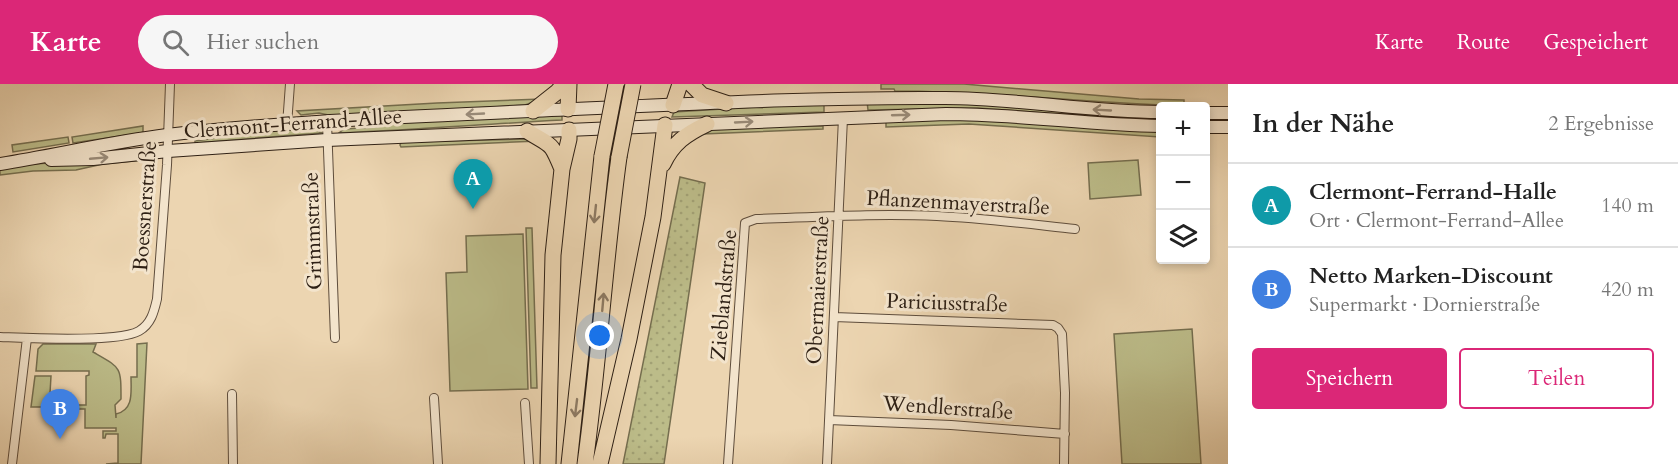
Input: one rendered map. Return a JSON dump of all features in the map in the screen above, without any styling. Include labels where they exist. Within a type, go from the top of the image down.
[{"type":"highway","points":[[533,111],[564,84]]},
{"type":"highway","points":[[568,109],[569,84]]},
{"type":"highway","points":[[569,464],[602,156],[616,84]]},
{"type":"highway","points":[[585,464],[619,157],[633,84]]},
{"type":"highway","points":[[673,105],[680,84]]},
{"type":"highway","points":[[691,84],[702,95],[726,103]]},
{"type":"highway","points":[[661,170],[670,151],[682,138],[706,124]]},
{"type":"highway","points":[[600,464],[629,339],[661,170],[665,125]]},
{"type":"highway","points":[[548,464],[553,255],[562,169],[569,139],[568,130]]},
{"type":"highway","points":[[527,132],[551,145],[556,151],[562,169]]},
{"type":"street","name":"Boessnerstraße","points":[[27,338],[116,336],[137,332],[151,319],[157,299],[169,135],[170,84]]},
{"type":"street","name":"Clermont-Ferrand-Allee","points":[[287,125],[290,84]]},
{"type":"street","name":"Clermont-Ferrand-Allee","points":[[0,164],[92,146],[169,135],[287,125],[568,109],[879,98],[949,98],[1010,101],[1096,110],[1156,112]]},
{"type":"street","points":[[646,106],[665,125],[673,105]]},
{"type":"street","points":[[568,109],[589,129]]},
{"type":"street","points":[[568,109],[568,130]]},
{"type":"street","points":[[1210,113],[1228,113]]},
{"type":"street","name":"Clermont-Ferrand-Allee","points":[[20,161],[93,159],[168,151],[327,140],[843,118],[979,114],[1156,126]]},
{"type":"street","name":"Obermaierstraße","points":[[827,464],[843,118]]},
{"type":"street","name":"Grimmstraße","points":[[327,123],[335,338]]},
{"type":"street","points":[[1210,126],[1228,127]]},
{"type":"street","name":"Pflanzenmayerstraße","points":[[840,216],[936,216],[989,219],[1075,229]]},
{"type":"street","name":"Zieblandstraße","points":[[729,464],[745,223],[756,219],[840,216]]},
{"type":"street","name":"Pariciusstraße","points":[[834,317],[1053,325],[1062,334],[1065,434]]},
{"type":"street","points":[[0,337],[27,338],[12,464]]},
{"type":"street","points":[[232,394],[233,464]]},
{"type":"street","points":[[434,398],[438,464]]},
{"type":"street","points":[[525,404],[529,464]]},
{"type":"street","name":"Wendlerstraße","points":[[829,420],[951,425],[1065,434]]},
{"type":"street","points":[[1064,464],[1065,434]]},
{"type":"green space","points":[[881,84],[964,84],[1139,99],[1184,100],[1184,102],[1156,102],[1156,104],[881,89]]},
{"type":"green space","points":[[542,99],[525,105],[333,116],[319,113],[301,115],[297,111],[437,103]]},
{"type":"green space","points":[[867,101],[930,101],[1156,115],[1156,118],[1127,119],[978,108],[868,110]]},
{"type":"green space","points":[[824,103],[824,112],[672,117],[674,112]]},
{"type":"green space","points":[[562,114],[562,120],[339,133],[344,129],[377,127],[391,122]]},
{"type":"green space","points":[[961,117],[1156,131],[1156,137],[969,124],[886,127],[886,121]]},
{"type":"green space","points":[[143,126],[141,133],[73,143],[72,137]]},
{"type":"green space","points":[[765,126],[823,126],[823,129],[703,134],[701,130]]},
{"type":"green space","points":[[313,128],[322,133],[195,143],[195,141],[275,130]]},
{"type":"green space","points":[[68,137],[69,143],[13,152],[12,145]]},
{"type":"green space","points":[[532,139],[539,141],[401,147],[400,145],[401,142]]},
{"type":"green space","points":[[144,158],[144,160],[103,164],[76,170],[33,171],[0,175],[0,169],[32,164]]},
{"type":"green space","points":[[1138,160],[1141,195],[1090,199],[1088,163]]},
{"type":"green space","points":[[680,177],[705,183],[664,464],[623,464]]},
{"type":"green space","points":[[526,228],[532,228],[537,388],[531,388]]},
{"type":"green space","points":[[523,234],[528,389],[450,391],[446,273],[467,272],[466,236]]},
{"type":"green space","points":[[1192,329],[1201,464],[1122,464],[1114,334]]},
{"type":"green space","points":[[147,343],[141,464],[106,464],[118,463],[118,434],[106,434],[103,438],[103,431],[116,431],[116,428],[85,428],[85,409],[76,409],[76,405],[86,405],[86,376],[89,375],[89,371],[36,371],[38,349],[43,344],[96,344],[93,352],[114,365],[120,374],[121,399],[115,405],[116,418],[116,414],[126,409],[129,404],[131,377],[137,377],[137,344]]},
{"type":"green space","points":[[35,376],[51,376],[46,407],[31,407]]},
{"type":"place","name":"Clermont-Ferrand-Halle","points":[[473,209]]},
{"type":"place","name":"Netto Marken-Discount","points":[[60,439]]}]
